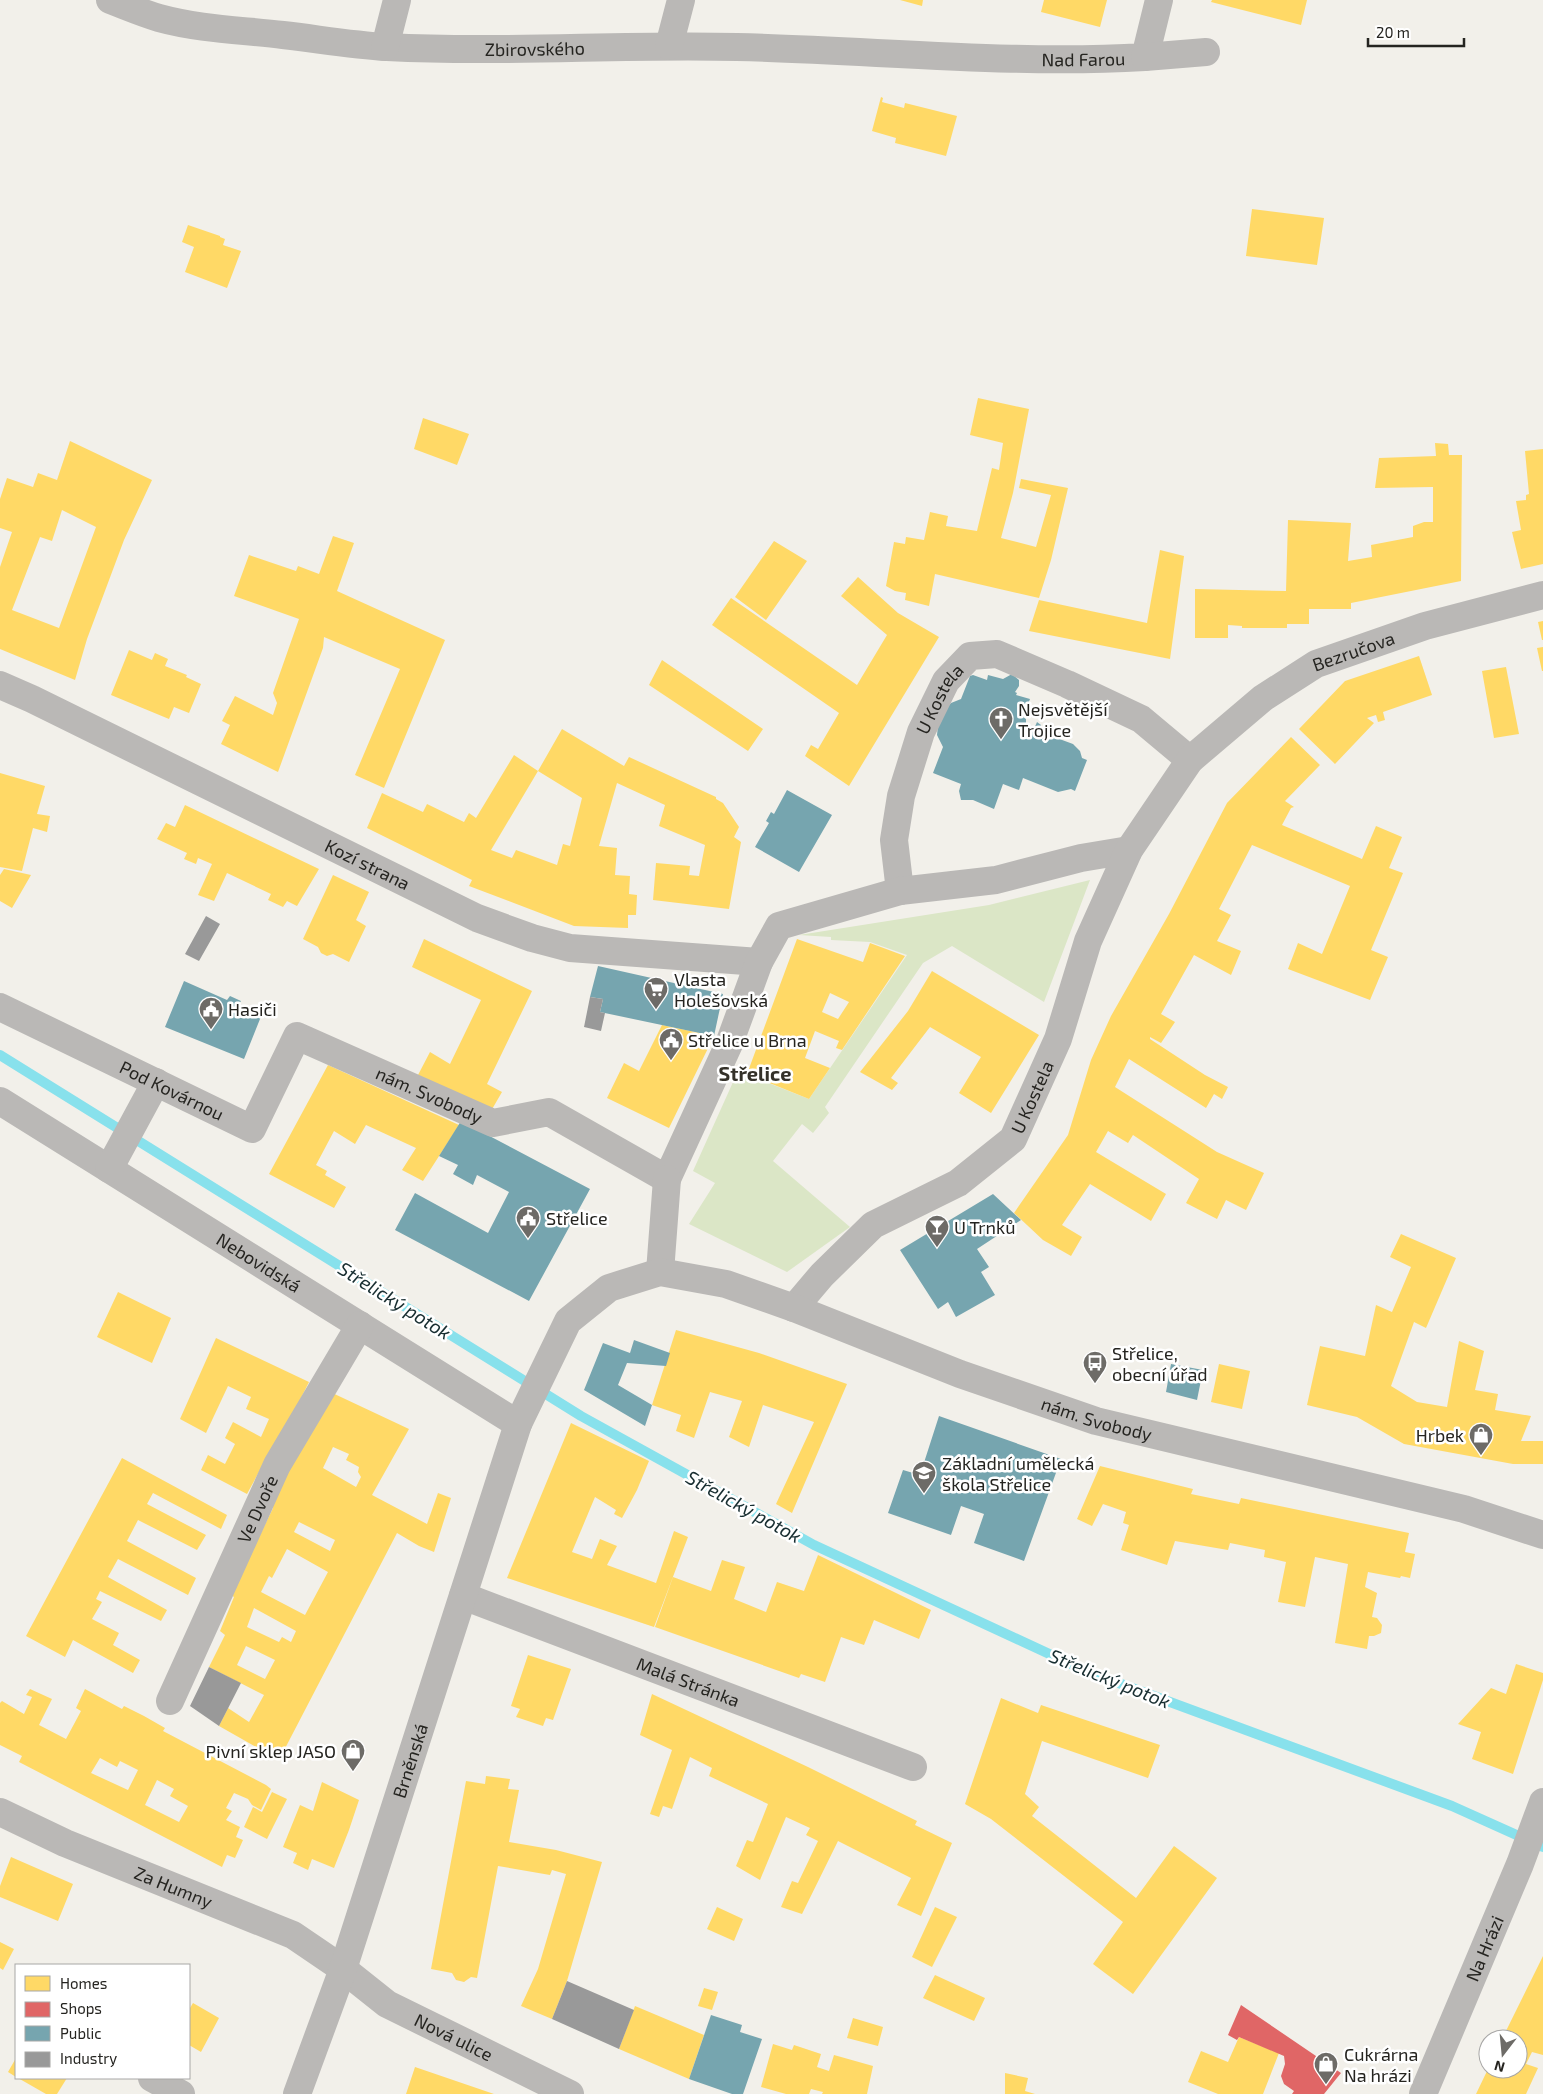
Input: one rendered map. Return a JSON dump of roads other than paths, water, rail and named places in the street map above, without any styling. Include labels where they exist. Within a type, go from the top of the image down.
[{"type":"street","name":"Zbirovského","points":[[110,0],[159,18],[192,25],[385,46],[538,49],[670,46],[850,50],[964,57]]},
{"type":"street","points":[[385,46],[397,0]]},
{"type":"street","points":[[670,46],[680,0]]},
{"type":"street","name":"Nad Farou","points":[[964,57],[1110,59],[1145,57],[1159,0]]},
{"type":"street","points":[[1145,57],[1206,52]]},
{"type":"street","name":"Bezručova","points":[[1190,760],[1264,698],[1316,664],[1425,626],[1543,594]]},
{"type":"street","name":"U Kostela","points":[[794,1308],[822,1275],[873,1226],[958,1183],[1013,1139],[1058,1039],[1088,941],[1130,850],[1190,760],[1141,719],[1076,688],[997,654],[970,656],[946,681],[921,732],[901,796],[894,840],[900,891]]},
{"type":"street","name":"Kozí strana","points":[[0,685],[478,918],[532,938],[570,948],[759,962]]},
{"type":"street","points":[[660,1272],[668,1179],[729,1044],[759,962],[779,926],[900,891],[996,880],[1081,858],[1130,850]]},
{"type":"street","name":"Pod Kovárnou","points":[[0,1007],[252,1129],[297,1036]]},
{"type":"street","name":"nám. Svobody","points":[[297,1036],[493,1123],[549,1112],[668,1179]]},
{"type":"street","points":[[109,1170],[156,1082]]},
{"type":"street","name":"Nebovidská","points":[[0,1102],[360,1325],[524,1412]]},
{"type":"street","name":"nám. Svobody","points":[[524,1412],[568,1321],[609,1288],[660,1272],[726,1284],[794,1308],[960,1374],[1096,1421],[1464,1509],[1543,1535]]},
{"type":"street","name":"Ve Dvoře","points":[[170,1701],[277,1465],[360,1325]]},
{"type":"street","name":"Brněnská","points":[[297,2094],[343,1969],[524,1412]]},
{"type":"street","name":"Malá Stránka","points":[[463,1596],[913,1767]]},
{"type":"street","name":"Za Humny","points":[[0,1812],[65,1842],[293,1935],[343,1969]]},
{"type":"street","name":"Na Hrázi","points":[[1423,2094],[1540,1812]]},
{"type":"street","name":"Nová ulice","points":[[343,1969],[387,2004],[570,2094]]},
{"type":"street","points":[[154,2079],[181,2094]]},
{"type":"waterway","name":"Střelický potok","points":[[0,1055],[581,1416],[814,1545],[1086,1671],[1452,1806],[1543,1847]]},
{"type":"place","name":"Nejsvětější Trojice","points":[[1001,740]]},
{"type":"place","name":"Vlasta Holešovská","points":[[656,1010]]},
{"type":"place","name":"Hasiči","points":[[211,1030]]},
{"type":"place","name":"Střelice u Brna","points":[[671,1061]]},
{"type":"place","name":"Střelice","points":[[528,1239]]},
{"type":"place","name":"U Trnků","points":[[937,1248]]},
{"type":"place","name":"Střelice, obecní úřad","points":[[1095,1384]]},
{"type":"place","name":"Hrbek","points":[[1481,1456]]},
{"type":"place","name":"Základní umělecká škola Střelice","points":[[924,1494]]},
{"type":"place","name":"Pivní sklep JASO","points":[[353,1772]]},
{"type":"place","name":"Cukrárna Na hrázi","points":[[1326,2085]]},
{"type":"district","name":"Střelice","points":[[755,1073]]}]
